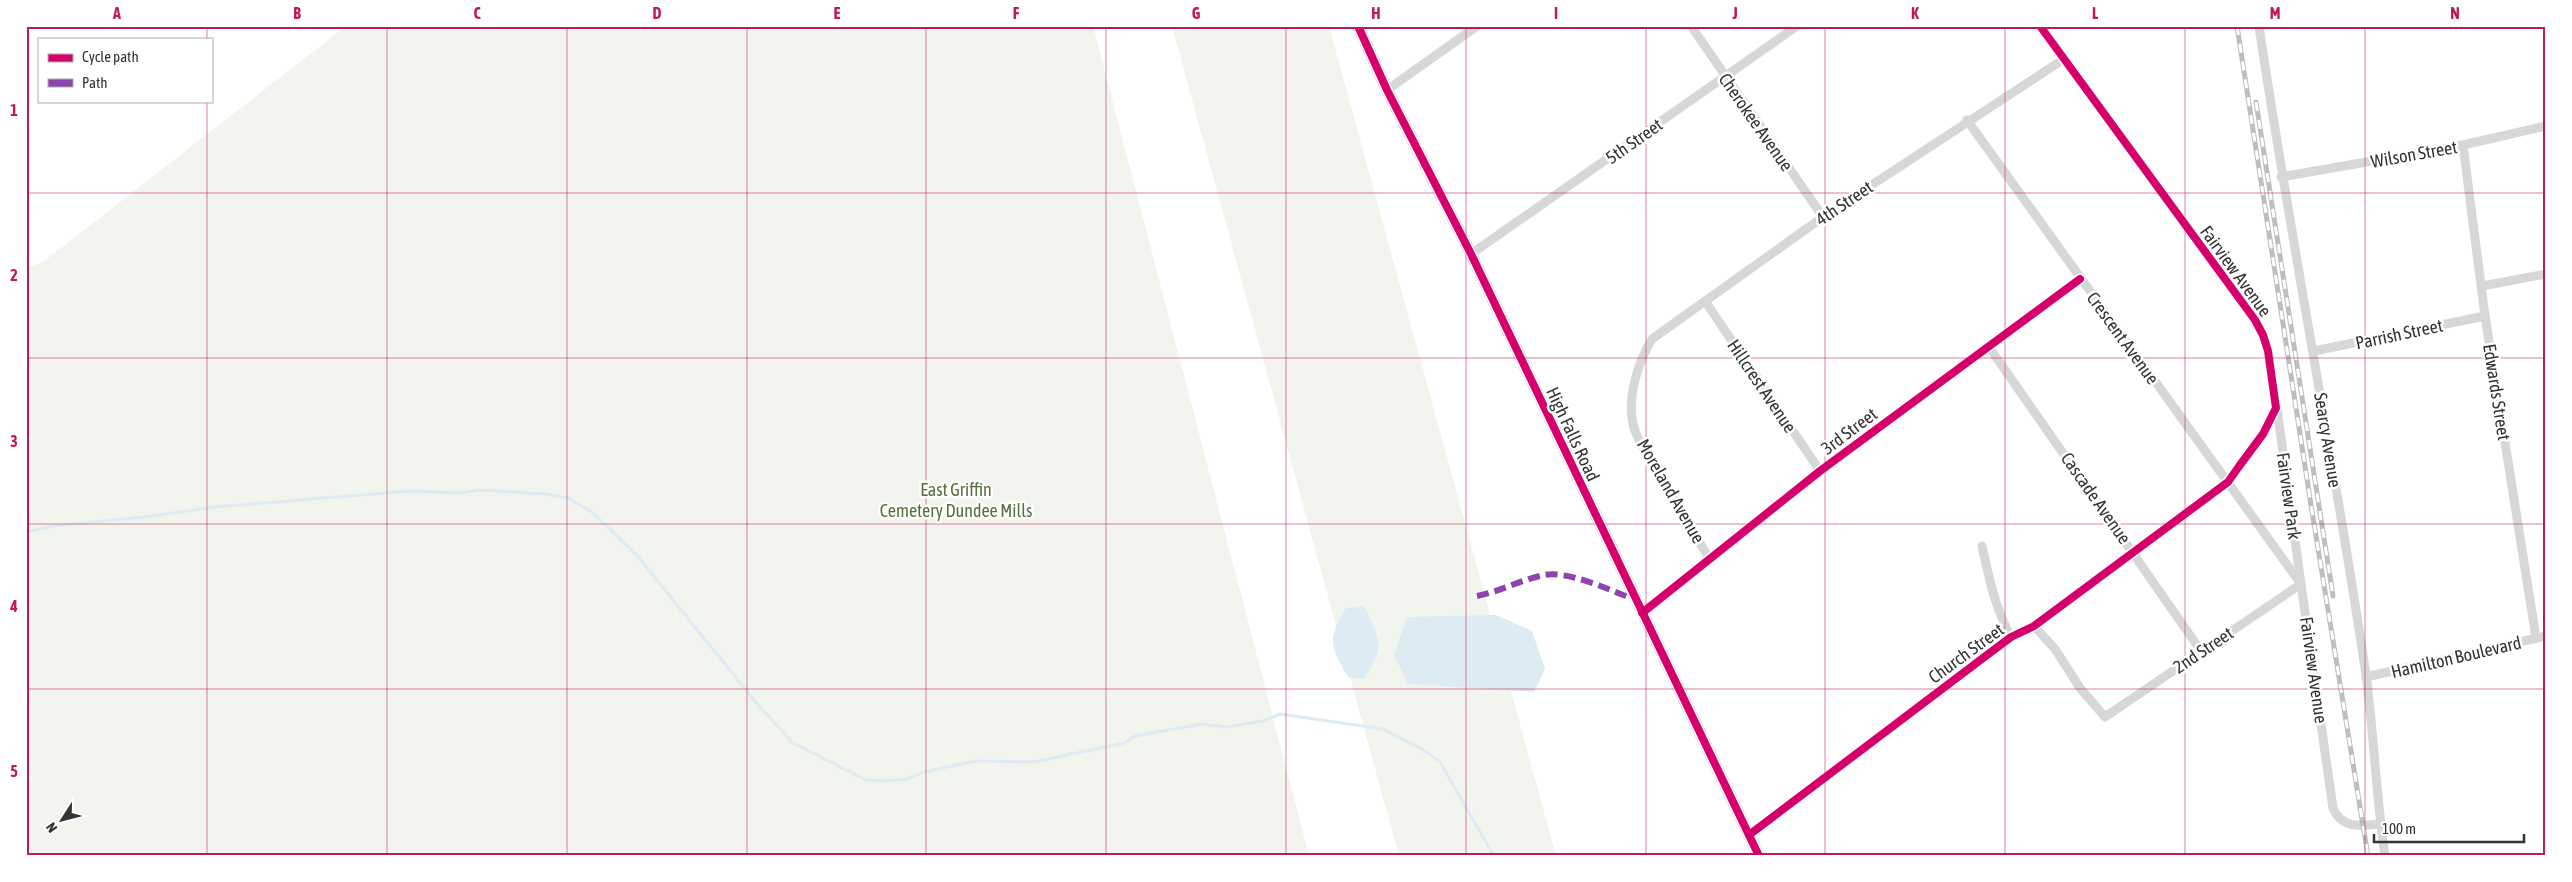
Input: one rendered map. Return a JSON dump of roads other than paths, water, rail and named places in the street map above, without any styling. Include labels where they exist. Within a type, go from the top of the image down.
[{"type":"street","name":"High Falls Road","points":[[1358,26],[1387,90],[1471,254],[1759,856]]},
{"type":"street","points":[[1387,90],[1477,26]]},
{"type":"street","name":"Cherokee Avenue","points":[[1691,26],[1823,218]]},
{"type":"street","name":"5th Street","points":[[1471,254],[1797,26]]},
{"type":"street","name":"Fairview Avenue","points":[[2040,26],[2263,335],[2268,351],[2276,408]]},
{"type":"street","name":"Searcy Avenue","points":[[2259,26],[2281,177],[2314,352],[2366,678],[2380,824],[2385,856]]},
{"type":"street","name":"4th Street","points":[[1640,364],[1642,355],[1652,339],[1823,218],[1967,120],[2064,59]]},
{"type":"street","name":"Crescent Avenue","points":[[1967,120],[2228,482]]},
{"type":"street","name":"Wilson Street","points":[[2281,177],[2463,145],[2546,126]]},
{"type":"street","name":"Edwards Street","points":[[2463,145],[2485,316],[2536,638]]},
{"type":"street","points":[[2482,286],[2546,274]]},
{"type":"street","name":"3rd Street","points":[[1642,613],[1820,471],[2080,279]]},
{"type":"street","name":"Hillcrest Avenue","points":[[1705,301],[1820,471]]},
{"type":"street","name":"Parrish Street","points":[[2314,352],[2485,316]]},
{"type":"street","name":"Cascade Avenue","points":[[1989,347],[2135,552],[2201,651]]},
{"type":"street","name":"Moreland Avenue","points":[[1640,364],[1633,400],[1633,424],[1642,445],[1709,558]]},
{"type":"street","points":[[2228,482],[2262,434],[2276,408]]},
{"type":"street","name":"Fairview Park","points":[[2276,408],[2301,584]]},
{"type":"street","name":"Fairview Avenue","points":[[2228,482],[2301,584],[2333,808],[2341,821],[2352,826],[2380,824]]},
{"type":"street","name":"Church Street","points":[[1749,835],[2011,637],[2034,626],[2228,482]]},
{"type":"street","points":[[1982,546],[1996,608],[2011,637]]},
{"type":"street","name":"2nd Street","points":[[2034,626],[2055,649],[2080,688],[2105,717],[2301,584]]},
{"type":"street","name":"Hamilton Boulevard","points":[[2366,678],[2546,636]]},
{"type":"waterway","points":[[26,532],[54,526],[152,516],[215,507],[411,491],[459,493],[480,490],[546,494],[568,498],[592,512],[635,553],[759,706],[793,743],[866,780],[908,779],[924,772],[975,761],[1034,762],[1124,743],[1135,736],[1202,724],[1227,727],[1263,721],[1280,714],[1383,729],[1422,749],[1440,762],[1494,856]]},
{"type":"railway","points":[[2237,26],[2311,505],[2368,856]]},
{"type":"railway","points":[[2256,102],[2333,596]]},
{"type":"park label","name":"East Griffin Cemetery Dundee Mills","points":[[956,499]]}]
